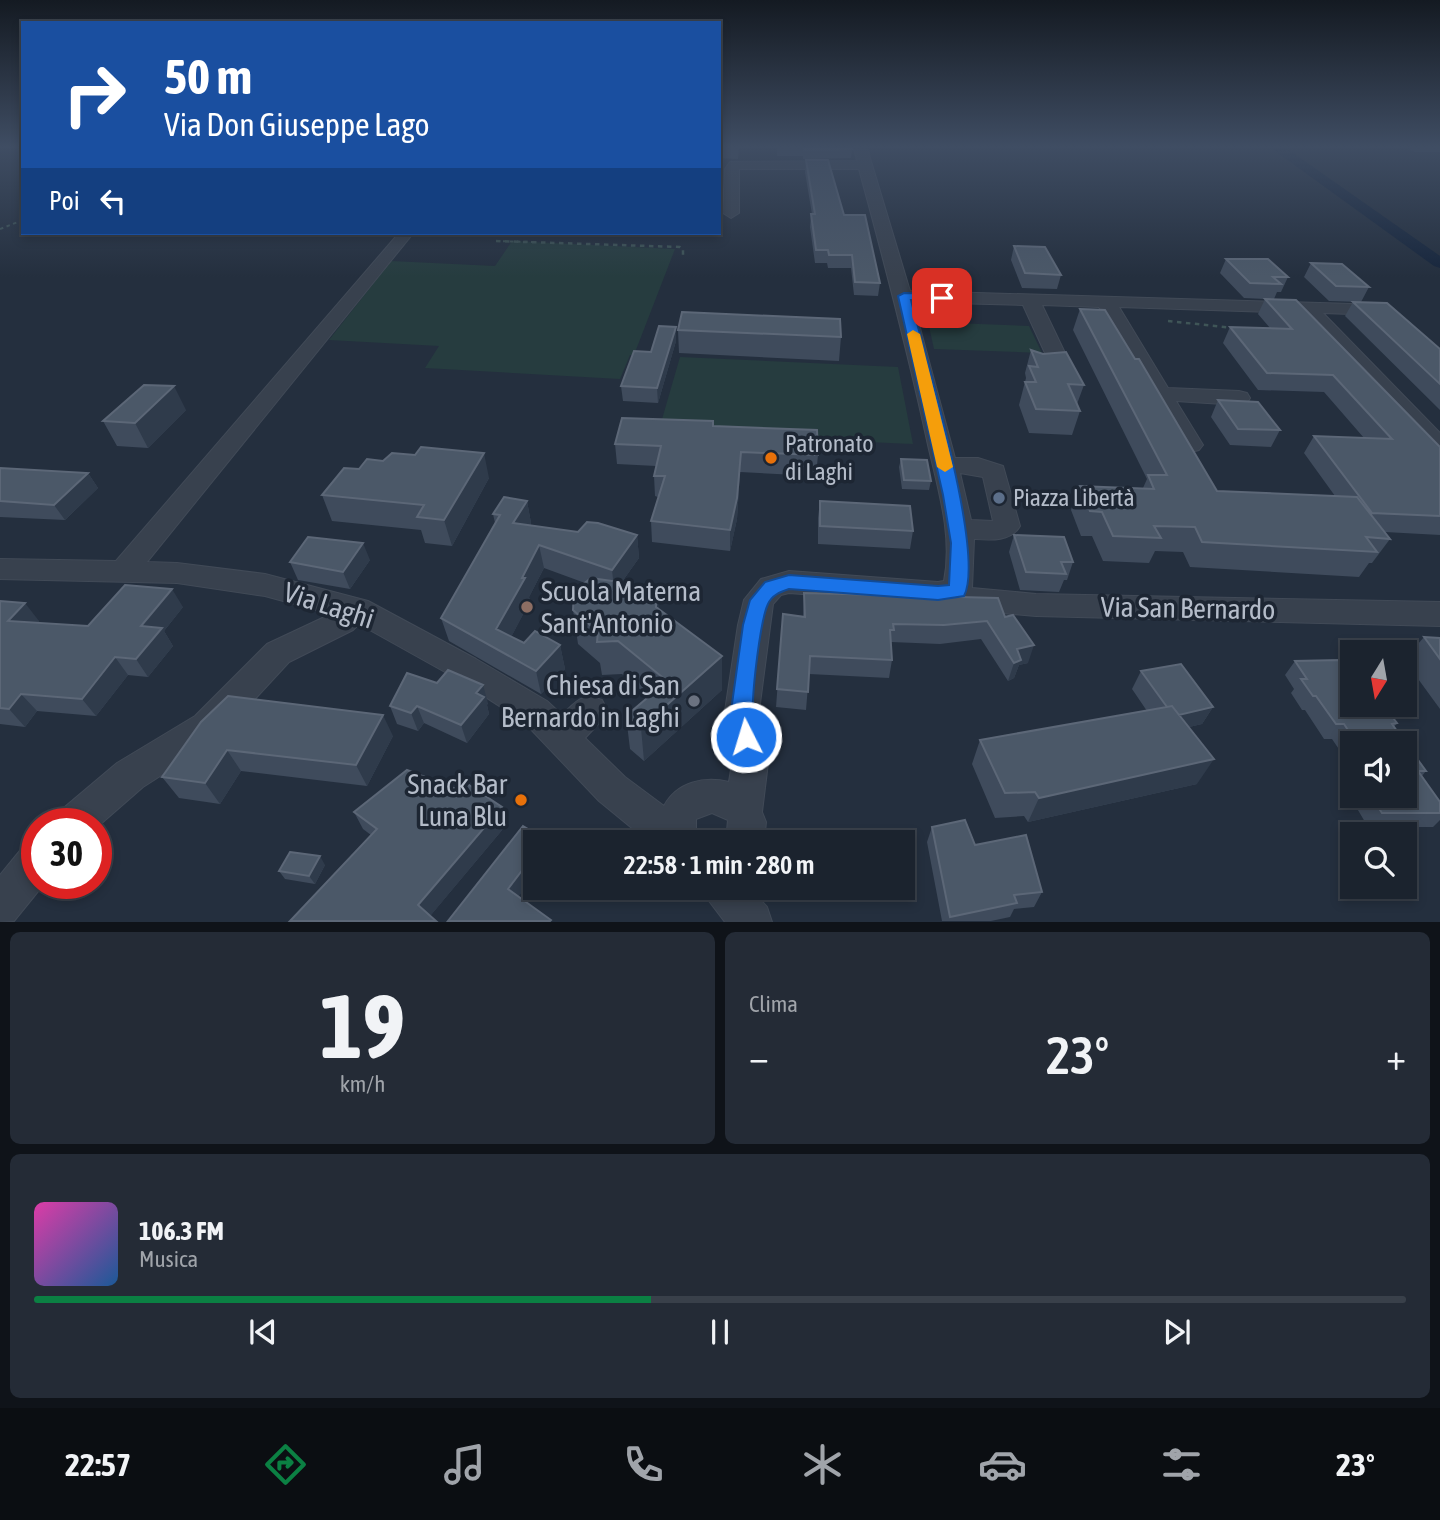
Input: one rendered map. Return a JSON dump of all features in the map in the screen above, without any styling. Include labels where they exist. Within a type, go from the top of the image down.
[{"type":"street","points":[[731,191],[731,213]]},
{"type":"street","points":[[873,191],[904,296],[945,465],[957,529],[961,576],[957,591],[938,593]]},
{"type":"street","points":[[124,571],[402,237]]},
{"type":"street","points":[[904,296],[965,298],[970,312],[975,314],[1106,302],[1379,309]]},
{"type":"street","points":[[1106,302],[1191,445]]},
{"type":"street","points":[[1306,307],[1440,447]]},
{"type":"street","points":[[1034,308],[1055,353],[1044,370]]},
{"type":"street","points":[[1161,394],[1239,398]]},
{"type":"street","points":[[945,465],[978,466],[994,472],[1007,526],[996,531],[957,529]]},
{"type":"street","name":"Via Laghi","points":[[0,569],[177,573],[265,585],[357,609],[402,632],[535,711],[612,789],[638,809],[706,823]]},
{"type":"street","name":"Via San Bernardo","points":[[706,823],[750,763],[742,711],[753,625],[759,600],[771,587],[789,582],[938,593],[982,602],[1023,604],[1440,614]]},
{"type":"street","points":[[92,808],[130,775],[207,727],[278,653],[342,622],[357,609]]},
{"type":"street","points":[[561,738],[590,710]]},
{"type":"street","points":[[0,906],[21,880]]},
{"type":"path","points":[[0,229],[21,221]]},
{"type":"path","points":[[496,241],[680,247],[683,249],[683,255]]},
{"type":"path","points":[[1162,319],[1200,326],[1240,328]]},
{"type":"green space","points":[[512,241],[675,249],[634,355],[630,355],[620,379],[425,368],[439,346],[329,340],[391,261],[495,266]]},
{"type":"green space","points":[[928,322],[1029,326],[1042,353],[934,349]]},
{"type":"green space","points":[[680,357],[898,367],[913,444],[658,433]]},
{"type":"building","points":[[811,191],[837,191],[844,215],[865,215],[880,283],[855,282],[852,255],[829,255],[828,250],[816,250],[811,214],[815,214]]},
{"type":"building","points":[[1014,246],[1045,247],[1061,275],[1025,273]]},
{"type":"building","points":[[1226,259],[1268,259],[1288,277],[1273,277],[1281,284],[1250,283]]},
{"type":"building","points":[[1311,263],[1342,264],[1369,287],[1336,286]]},
{"type":"building","points":[[1265,299],[1296,300],[1440,447],[1440,516],[1372,513],[1314,436],[1392,439],[1333,375],[1267,373],[1230,327],[1292,329]]},
{"type":"building","points":[[1353,302],[1387,303],[1440,349],[1440,384]]},
{"type":"building","points":[[1080,309],[1105,310],[1135,359],[1139,359],[1217,491],[1357,497],[1390,539],[1366,537],[1377,552],[1202,542],[1195,527],[1154,526],[1161,538],[1113,536],[1102,512],[1090,511],[1080,486],[1154,489],[1148,475],[1167,475]]},
{"type":"building","points":[[682,312],[840,319],[841,337],[678,330]]},
{"type":"building","points":[[659,326],[676,327],[657,388],[621,386],[634,351],[651,352]]},
{"type":"building","points":[[1031,350],[1043,354],[1066,352],[1084,385],[1068,384],[1080,411],[1036,409],[1025,382],[1036,382],[1029,366],[1038,367]]},
{"type":"building","points":[[144,385],[174,386],[135,423],[103,421]]},
{"type":"building","points":[[1218,400],[1258,402],[1280,430],[1238,429]]},
{"type":"building","points":[[622,418],[713,421],[713,426],[817,430],[818,455],[741,452],[737,498],[730,530],[651,521],[665,476],[654,476],[661,446],[615,444]]},
{"type":"building","points":[[421,447],[484,453],[444,520],[417,517],[424,505],[322,495],[344,468],[359,469],[367,459],[383,461],[392,453],[415,455]]},
{"type":"building","points":[[901,459],[927,460],[931,481],[904,480]]},
{"type":"building","points":[[0,468],[88,473],[54,505],[0,501]]},
{"type":"building","points":[[504,497],[527,501],[513,523],[578,532],[587,522],[598,523],[637,535],[612,570],[539,545],[522,578],[525,578],[496,629],[524,643],[535,631],[560,645],[536,671],[441,618],[500,515],[493,514]]},
{"type":"building","points":[[820,501],[910,506],[913,531],[820,526]]},
{"type":"building","points":[[1014,535],[1064,537],[1073,562],[1061,562],[1066,574],[1026,572]]},
{"type":"building","points":[[308,537],[363,543],[343,572],[290,562]]},
{"type":"building","points":[[591,578],[619,582],[614,590],[657,588],[656,607],[722,656],[641,728],[626,716],[667,681],[618,641],[597,642],[598,632],[573,610],[574,591]]},
{"type":"building","points":[[125,585],[172,589],[141,626],[162,628],[136,659],[115,657],[82,699],[21,694],[9,709],[0,708],[0,601],[25,603],[8,621],[88,626]]},
{"type":"building","points":[[804,593],[998,598],[1005,617],[1013,615],[1034,645],[1017,649],[1021,660],[1014,663],[987,621],[944,625],[893,624],[894,630],[890,630],[892,660],[810,656],[808,692],[777,689],[783,614],[805,617]]},
{"type":"building","points":[[1424,637],[1440,638],[1440,659]]},
{"type":"building","points":[[1340,660],[1340,718],[1393,718],[1397,723],[1392,724],[1397,731],[1349,731],[1344,724],[1336,724],[1301,679],[1307,679],[1295,661]]},
{"type":"building","points":[[1181,664],[1213,707],[1179,715],[1172,706],[1167,707],[1141,671]]},
{"type":"building","points":[[448,670],[483,685],[476,693],[484,697],[461,725],[417,706],[411,713],[390,706],[407,673],[437,683]]},
{"type":"building","points":[[228,696],[383,715],[356,765],[227,750],[205,783],[162,777],[201,722]]},
{"type":"building","points":[[1172,706],[1214,759],[1039,798],[1035,792],[1005,793],[980,740]]},
{"type":"building","points":[[1417,759],[1426,771],[1418,771],[1440,802],[1440,813],[1382,813],[1379,808],[1417,808]]},
{"type":"building","points":[[407,770],[456,789],[463,781],[502,807],[418,905],[436,921],[290,921],[377,829],[354,812]]},
{"type":"building","points":[[965,820],[975,845],[1026,835],[1042,892],[1014,895],[1017,903],[950,917],[932,827]]},
{"type":"building","points":[[523,826],[530,830],[523,830],[523,869],[508,889],[551,920],[448,921]]},
{"type":"building","points":[[290,852],[320,856],[309,876],[279,871]]},
{"type":"waterway","points":[[1338,191],[1440,263]]},
{"type":"slow traffic","points":[[913,334],[945,467]]},
{"type":"place","name":"Patronato di Laghi","points":[[771,458]]},
{"type":"place","name":"Piazza Libertà","points":[[999,498]]},
{"type":"place","name":"Scuola Materna Sant'Antonio","points":[[527,607]]},
{"type":"place","name":"Chiesa di San Bernardo in Laghi","points":[[694,701]]},
{"type":"place","name":"Snack Bar Luna Blu","points":[[521,800]]},
{"type":"route","points":[[746,737],[742,711],[753,625],[759,600],[771,587],[789,582],[938,593],[957,591],[961,576],[960,543],[952,495],[904,296],[942,298]]}]
